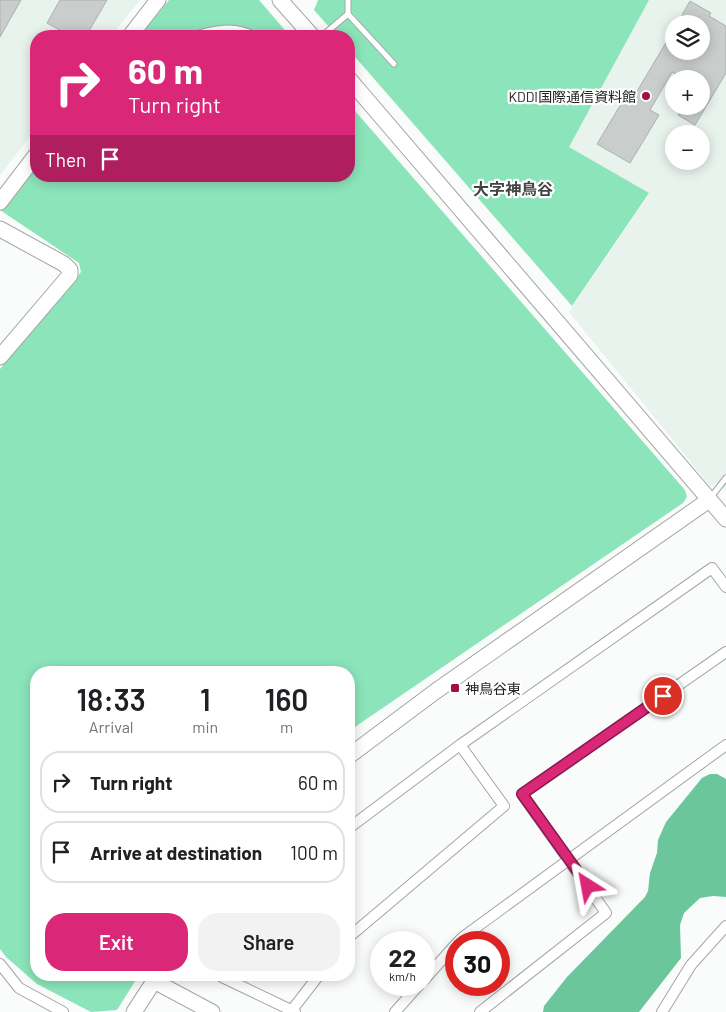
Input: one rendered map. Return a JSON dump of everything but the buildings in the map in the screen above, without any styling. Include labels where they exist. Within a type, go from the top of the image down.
[{"type":"street","points":[[135,30],[158,0]]},
{"type":"street","points":[[285,2],[307,30]]},
{"type":"street","points":[[355,86],[726,519]]},
{"type":"street","points":[[0,202],[30,163]]},
{"type":"street","points":[[0,229],[64,264],[70,270],[70,275],[0,357]]},
{"type":"street","points":[[355,752],[436,691],[709,500]]},
{"type":"street","points":[[355,824],[460,745],[712,568],[726,587]]},
{"type":"street","points":[[480,1012],[606,913],[570,859],[522,794],[726,652]]},
{"type":"street","points":[[355,931],[504,806],[460,745]]},
{"type":"street","points":[[471,931],[726,745]]},
{"type":"street","points":[[662,1012],[691,965],[726,926]]},
{"type":"street","points":[[435,968],[445,956]]},
{"type":"street","points":[[0,964],[19,988],[63,1012]]},
{"type":"street","points":[[134,1012],[154,981]]},
{"type":"street","points":[[161,981],[208,1011]]},
{"type":"street","points":[[230,981],[294,1011],[315,981]]},
{"type":"street","points":[[394,1012],[409,996]]},
{"type":"lane","points":[[348,0],[348,14],[394,64]]},
{"type":"lane","points":[[329,30],[348,14]]},
{"type":"lane","points":[[205,30],[229,28],[242,30]]},
{"type":"lane","points":[[709,500],[726,478]]},
{"type":"shaded area","points":[[0,0],[140,0],[116,30],[30,30],[30,137],[0,175]]},
{"type":"shaded area","points":[[169,0],[259,0],[285,30],[145,30]]},
{"type":"shaded area","points":[[318,0],[649,0],[569,147],[649,193],[572,306],[355,57],[355,30],[332,30],[314,10]]},
{"type":"shaded area","points":[[649,0],[726,0],[726,491],[717,482],[711,487],[569,312],[649,194],[568,147]]},
{"type":"shaded area","points":[[355,111],[685,490],[687,497],[683,503],[355,727],[355,666],[30,666],[30,978],[6,957],[0,949],[0,369],[81,272],[79,263],[0,210],[30,172],[30,182],[355,182]]},
{"type":"shaded area","points":[[710,774],[717,774],[726,779],[726,897],[700,898],[684,913],[680,925],[681,958],[639,1012],[543,1012],[544,1006],[567,977],[645,897],[657,853],[658,840],[666,822],[702,778]]},
{"type":"shaded area","points":[[34,981],[135,981],[117,1010],[91,1012]]},
{"type":"place","name":"KDDI国際通信資料館","points":[[646,96]]},
{"type":"place","name":"神鳥谷東","points":[[455,688]]},
{"type":"district","name":"大字神鳥谷","points":[[513,188]]},
{"type":"route","points":[[588,886],[522,794],[663,696]]}]
